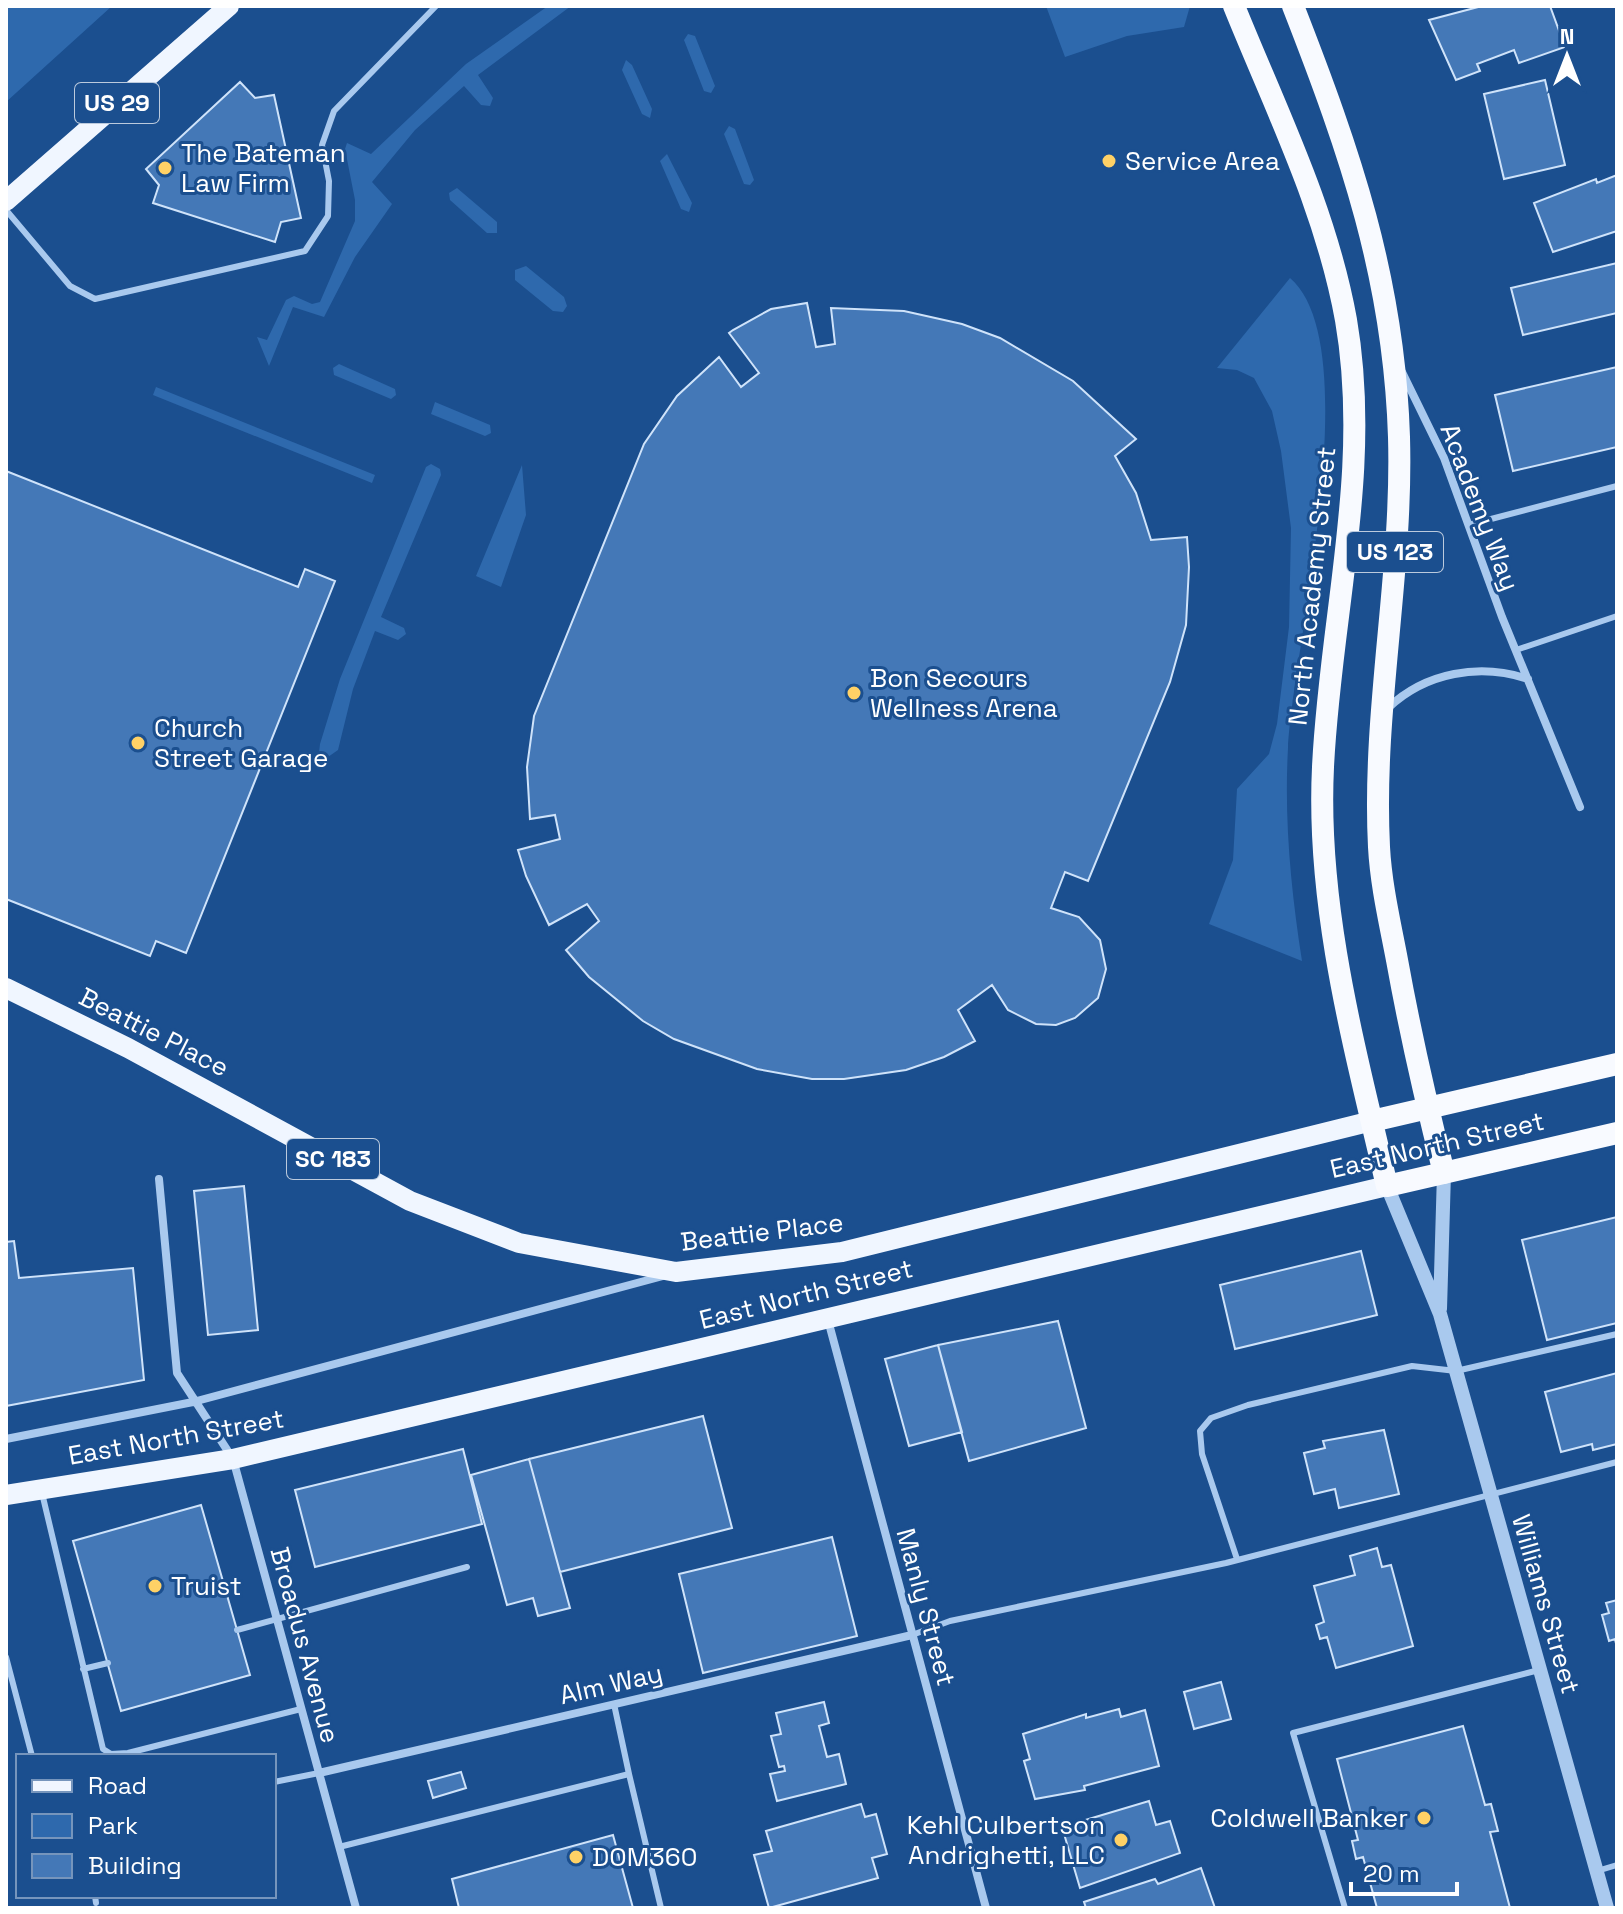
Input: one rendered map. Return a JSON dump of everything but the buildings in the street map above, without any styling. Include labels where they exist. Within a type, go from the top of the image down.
[{"type":"highway","name":"North Academy Street","points":[[1234,6],[1304,171],[1329,244],[1346,320],[1356,450],[1330,676],[1322,811],[1339,967],[1387,1186]]},
{"type":"highway","name":"US 123","points":[[1293,6],[1367,212],[1384,280],[1399,438],[1398,509],[1382,714],[1382,872],[1427,1108],[1444,1173]]},
{"type":"highway","name":"East North Street","points":[[1427,1108],[1617,1064]]},
{"type":"highway","name":"Beattie Place","points":[[1372,1121],[1427,1108]]},
{"type":"highway","name":"East North Street","points":[[1387,1186],[1617,1133]]},
{"type":"main road","name":"US 29","points":[[6,201],[229,6]]},
{"type":"main road","name":"Beattie Place","points":[[6,988],[128,1048],[410,1201],[519,1243],[676,1272],[842,1252],[1372,1121]]},
{"type":"main road","name":"East North Street","points":[[6,1495],[233,1459],[750,1338],[827,1316],[1387,1186]]},
{"type":"street","name":"Academy Way","points":[[1393,351],[1444,458],[1516,650],[1580,807]]},
{"type":"street","points":[[1382,714],[1396,701],[1434,680],[1470,670],[1500,670],[1528,679]]},
{"type":"street","name":"Williams Street","points":[[1440,1314],[1444,1173]]},
{"type":"street","name":"Broadus Avenue","points":[[159,1179],[177,1373],[193,1402],[233,1459],[356,1908]]},
{"type":"street","name":"Williams Street","points":[[1387,1186],[1440,1314],[1607,1908]]},
{"type":"street","name":"East North Street","points":[[6,1439],[193,1402],[676,1272]]},
{"type":"street","name":"Manly Street","points":[[827,1316],[986,1908]]},
{"type":"street","name":"Alm Way","points":[[319,1773],[912,1635]]},
{"type":"lane","points":[[6,210],[70,286],[95,299],[305,251],[328,216],[329,181],[322,145],[334,111],[432,7]]},
{"type":"lane","points":[[1468,525],[1617,486]]},
{"type":"lane","points":[[1516,650],[1617,616]]},
{"type":"lane","points":[[1237,1559],[1202,1454],[1200,1431],[1211,1418],[1248,1405],[1412,1366],[1456,1371],[1617,1334]]},
{"type":"lane","points":[[912,1635],[950,1621],[1089,1594],[1237,1559],[1617,1462]]},
{"type":"lane","points":[[41,1490],[103,1749],[111,1754],[301,1709]]},
{"type":"lane","points":[[237,1630],[467,1567]]},
{"type":"lane","points":[[6,1657],[31,1754]]},
{"type":"lane","points":[[83,1669],[108,1663]]},
{"type":"lane","points":[[1345,1908],[1293,1733],[1540,1670]]},
{"type":"lane","points":[[614,1704],[661,1908]]},
{"type":"lane","points":[[276,1782],[319,1773]]},
{"type":"lane","points":[[339,1847],[629,1774]]},
{"type":"lane","points":[[1596,1871],[1617,1865]]},
{"type":"green space","points":[[6,6],[112,6],[6,102]]},
{"type":"green space","points":[[548,6],[571,6],[478,75],[493,98],[490,106],[481,105],[464,86],[415,130],[372,182],[392,204],[355,257],[324,317],[293,307],[269,366],[257,337],[267,340],[286,300],[294,296],[312,304],[320,302],[355,221],[355,200],[345,149],[347,143],[371,154],[466,64]]},
{"type":"green space","points":[[1046,6],[1190,6],[1184,27],[1127,36],[1065,57]]},
{"type":"green space","points":[[688,34],[695,36],[715,86],[711,93],[704,91],[684,40]]},
{"type":"green space","points":[[626,60],[632,65],[652,109],[650,118],[642,114],[622,70]]},
{"type":"green space","points":[[729,126],[735,129],[754,180],[750,185],[744,184],[724,134]]},
{"type":"green space","points":[[667,154],[692,203],[689,212],[681,209],[660,161]]},
{"type":"green space","points":[[457,188],[497,222],[497,233],[487,233],[450,200],[449,193]]},
{"type":"green space","points":[[526,266],[564,297],[567,306],[563,312],[553,311],[515,280],[515,270]]},
{"type":"green space","points":[[1290,278],[1313,313],[1323,366],[1325,430],[1320,501],[1288,748],[1289,855],[1302,961],[1209,924],[1233,860],[1237,789],[1269,754],[1277,724],[1289,627],[1291,528],[1281,451],[1272,411],[1254,378],[1237,370],[1217,368]]},
{"type":"green space","points":[[339,364],[395,389],[396,395],[391,399],[334,375],[333,368]]},
{"type":"green space","points":[[156,387],[375,475],[372,483],[153,395]]},
{"type":"green space","points":[[435,402],[490,425],[491,433],[485,436],[431,414]]},
{"type":"green space","points":[[431,464],[440,469],[441,475],[381,617],[404,628],[406,634],[398,640],[375,631],[353,689],[338,750],[328,757],[319,753],[320,744],[340,679],[426,467]]},
{"type":"green space","points":[[522,465],[526,515],[501,587],[476,576]]},
{"type":"place","name":"Service Area","points":[[1109,161]]},
{"type":"place","name":"The Bateman Law Firm","points":[[165,168]]},
{"type":"place","name":"Bon Secours Wellness Arena","points":[[854,693]]},
{"type":"place","name":"Church Street Garage","points":[[138,743]]},
{"type":"place","name":"Truist","points":[[155,1586]]},
{"type":"place","name":"Coldwell Banker","points":[[1424,1818]]},
{"type":"place","name":"Kehl Culbertson Andrighetti, LLC","points":[[1121,1840]]},
{"type":"place","name":"DOM360","points":[[576,1857]]}]
